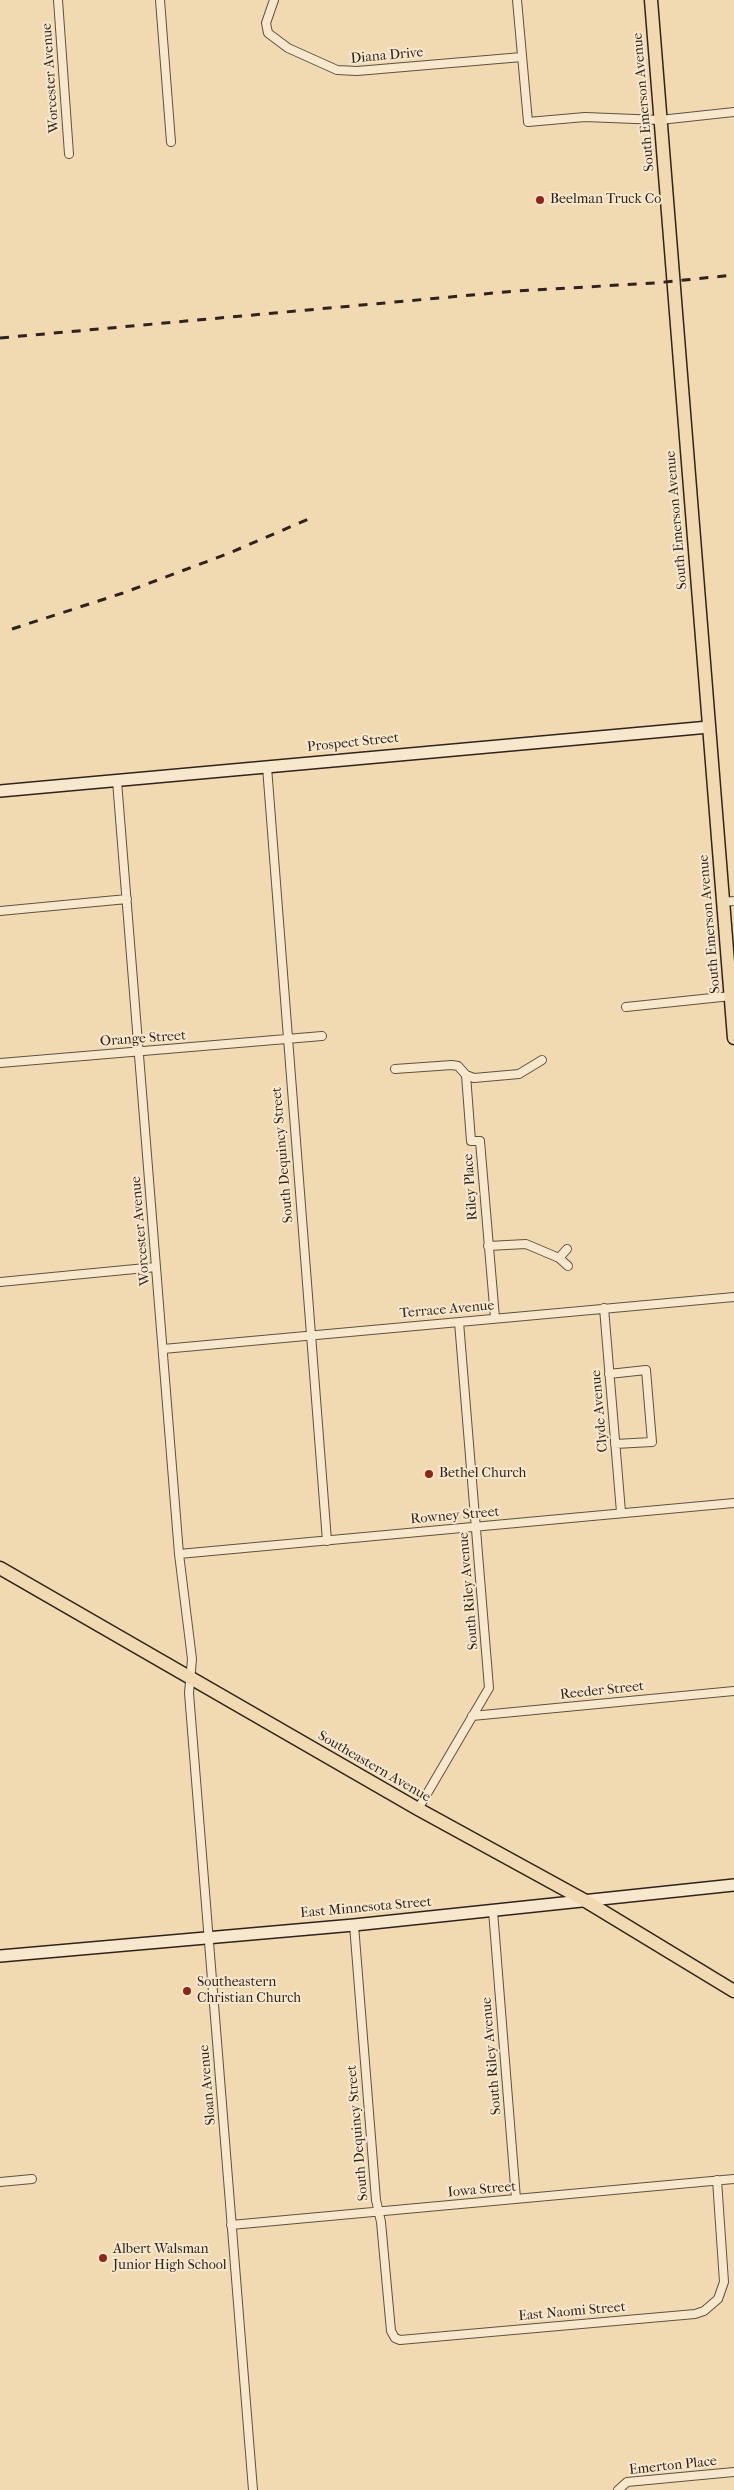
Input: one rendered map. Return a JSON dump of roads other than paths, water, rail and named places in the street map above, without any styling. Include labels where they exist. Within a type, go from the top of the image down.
[{"type":"main road","name":"South Emerson Avenue","points":[[651,0],[709,727],[729,902],[734,1038]]},
{"type":"main road","name":"Southeastern Avenue","points":[[0,1568],[418,1809],[584,1900],[734,1991]]},
{"type":"street","name":"Worcester Avenue","points":[[58,0],[69,154]]},
{"type":"street","points":[[160,0],[171,142]]},
{"type":"street","name":"Diana Drive","points":[[274,0],[266,22],[266,29],[273,38],[288,48],[330,69],[347,72],[522,56]]},
{"type":"street","points":[[517,0],[528,122],[585,118],[660,120],[734,112]]},
{"type":"street","name":"Prospect Street","points":[[0,791],[709,727]]},
{"type":"street","name":"South Dequincy Street","points":[[267,767],[327,1541]]},
{"type":"street","name":"Worcester Avenue","points":[[117,781],[179,1554],[192,1659],[190,1678]]},
{"type":"street","points":[[0,910],[127,899]]},
{"type":"street","points":[[626,1007],[731,996]]},
{"type":"street","name":"Orange Street","points":[[0,1063],[322,1036]]},
{"type":"street","points":[[395,1069],[452,1065],[458,1066],[466,1075],[474,1078],[513,1076],[542,1060]]},
{"type":"street","name":"Riley Place","points":[[466,1075],[471,1141],[480,1141],[494,1318]]},
{"type":"street","points":[[488,1246],[526,1244],[559,1258],[568,1266]]},
{"type":"street","points":[[559,1258],[567,1249]]},
{"type":"street","points":[[0,1282],[156,1267]]},
{"type":"street","name":"Terrace Avenue","points":[[163,1349],[734,1297]]},
{"type":"street","name":"Clyde Avenue","points":[[604,1308],[621,1512]]},
{"type":"street","name":"South Riley Avenue","points":[[418,1809],[489,1688],[459,1322]]},
{"type":"street","points":[[609,1374],[646,1370],[652,1442],[615,1444]]},
{"type":"street","name":"Rowney Street","points":[[179,1554],[734,1503]]},
{"type":"street","name":"Sloan Avenue","points":[[190,1678],[189,1693],[208,1938],[253,2490]]},
{"type":"street","name":"Reeder Street","points":[[472,1716],[734,1691]]},
{"type":"street","name":"East Minnesota Street","points":[[0,1956],[354,1925],[734,1885]]},
{"type":"street","name":"South Riley Avenue","points":[[493,1911],[516,2199]]},
{"type":"street","name":"South Dequincy Street","points":[[354,1925],[376,2200],[391,2331],[395,2338]]},
{"type":"street","points":[[0,2182],[32,2179]]},
{"type":"street","name":"Iowa Street","points":[[232,2225],[734,2179]]},
{"type":"street","name":"East Naomi Street","points":[[395,2338],[400,2340],[695,2314],[708,2309],[720,2295],[724,2272],[717,2180]]},
{"type":"street","name":"Emerton Place","points":[[618,2490],[627,2482],[734,2472]]},
{"type":"railway","points":[[0,338],[516,291],[655,283],[734,275]]},
{"type":"railway","points":[[12,629],[123,593],[227,554],[311,518]]},
{"type":"place","name":"Beelman Truck Co","points":[[540,200]]},
{"type":"place","name":"Bethel Church","points":[[429,1474]]},
{"type":"place","name":"Southeastern Christian Church","points":[[187,1991]]},
{"type":"place","name":"Albert Walsman Junior High School","points":[[103,2258]]}]
